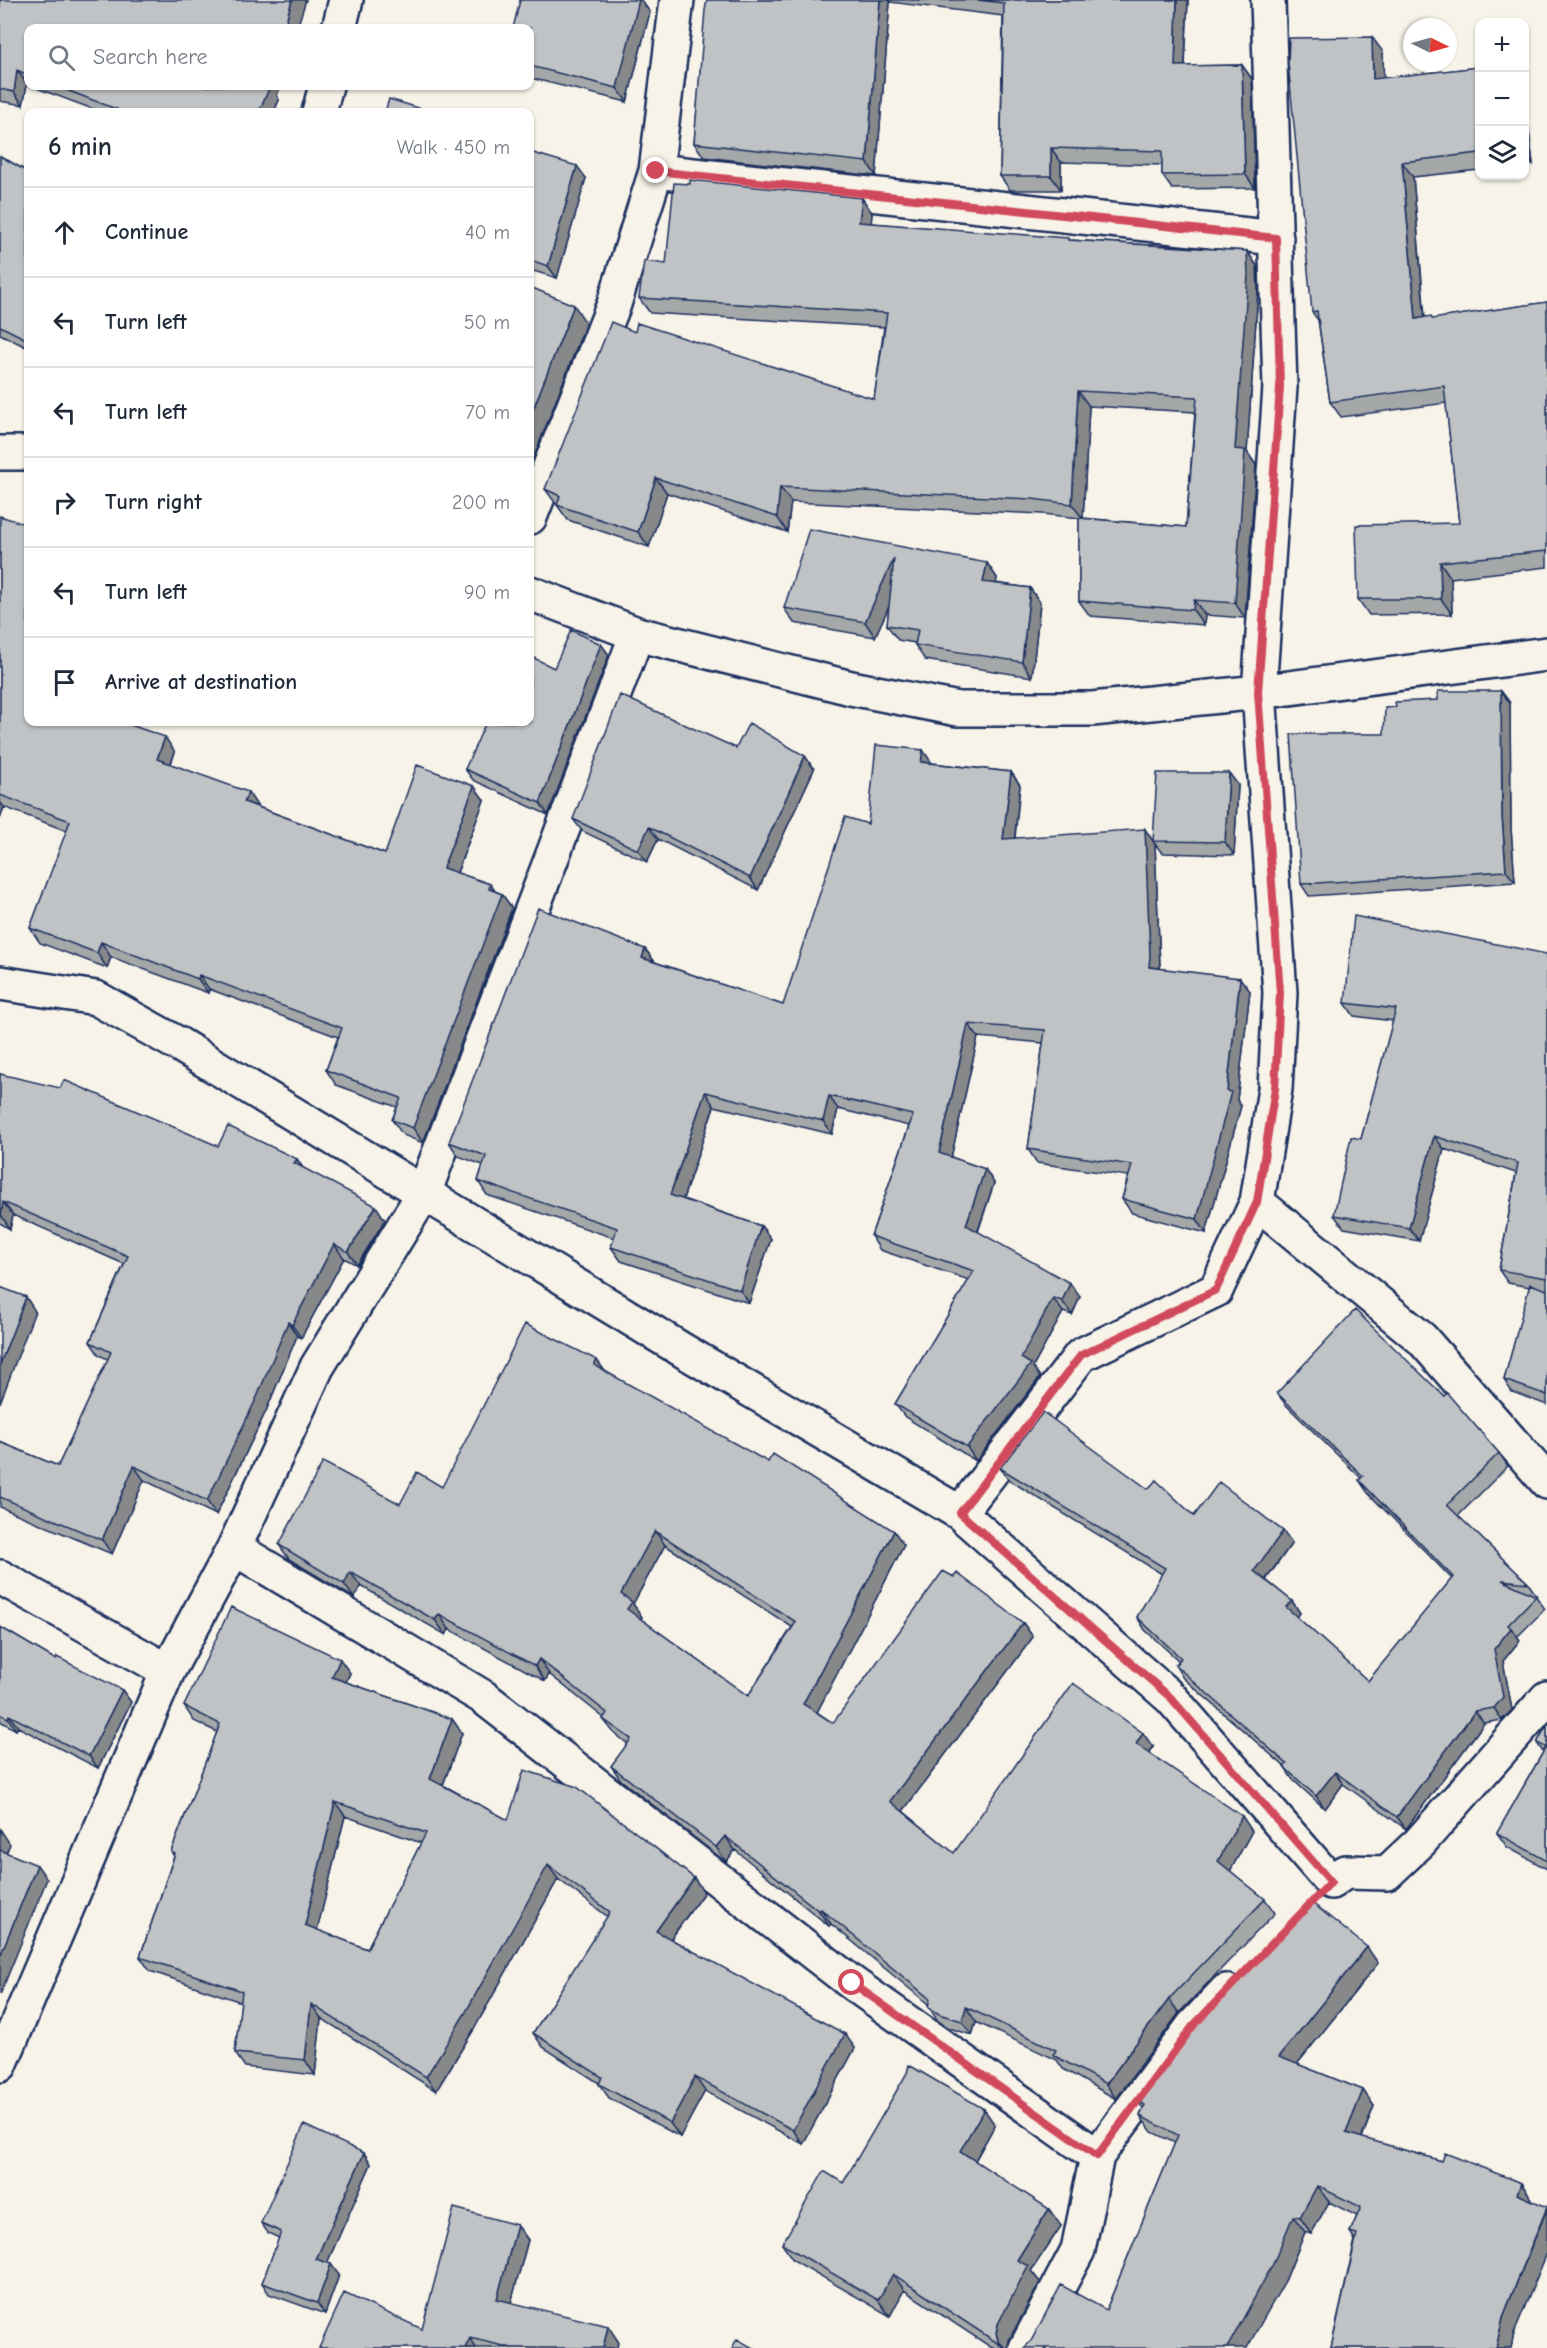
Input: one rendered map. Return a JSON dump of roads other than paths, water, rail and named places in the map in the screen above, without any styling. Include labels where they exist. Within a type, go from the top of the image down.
[{"type":"street","points":[[340,24],[346,0]]},
{"type":"street","points":[[534,507],[615,304],[656,171],[677,0]]},
{"type":"street","points":[[960,1513],[1081,1355],[1216,1290],[1257,1202],[1275,1089],[1280,993],[1258,692],[1280,387],[1268,0]]},
{"type":"street","points":[[320,108],[325,90]]},
{"type":"street","points":[[656,171],[1276,238]]},
{"type":"street","points":[[0,453],[24,453]]},
{"type":"street","points":[[534,595],[637,634],[851,688],[958,709],[1092,709],[1258,692],[1547,654]]},
{"type":"street","points":[[0,2065],[168,1671],[234,1548],[317,1367],[424,1193],[637,634]]},
{"type":"street","points":[[0,983],[96,998],[180,1046],[684,1351],[960,1513],[1171,1698],[1331,1882]]},
{"type":"street","points":[[1257,1202],[1422,1338],[1547,1482]]},
{"type":"street","points":[[234,1548],[483,1697],[852,1983],[1097,2156]]},
{"type":"street","points":[[0,1577],[168,1671]]},
{"type":"street","points":[[1307,1907],[1331,1882],[1345,1872],[1387,1874],[1420,1842],[1547,1698]]},
{"type":"street","points":[[1026,2348],[1078,2250],[1097,2156],[1193,2026],[1250,1967]]}]
